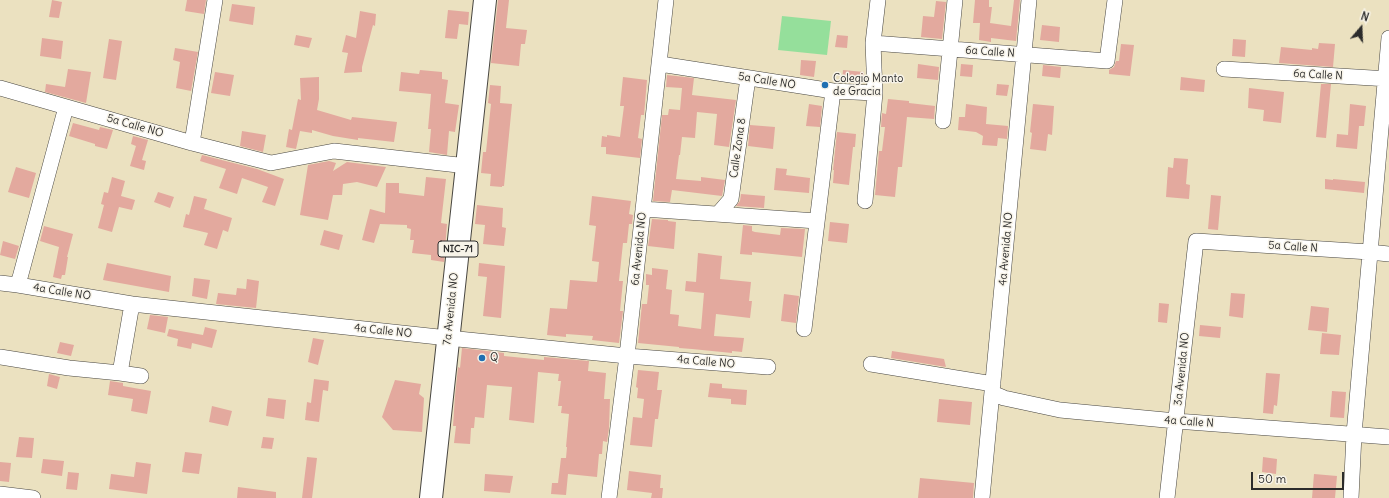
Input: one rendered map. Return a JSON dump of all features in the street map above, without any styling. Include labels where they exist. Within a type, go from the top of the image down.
[{"type":"highway","name":"7a Avenida NO","points":[[431,498],[485,0]]},
{"type":"street","points":[[192,142],[215,0]]},
{"type":"street","name":"6a Avenida NO","points":[[610,498],[666,0]]},
{"type":"street","points":[[865,202],[875,93],[873,43],[878,0]]},
{"type":"street","points":[[943,121],[954,0]]},
{"type":"street","name":"4a Avenida NO","points":[[982,498],[1029,0]]},
{"type":"street","name":"6a Calle N","points":[[873,43],[1107,61],[1115,0]]},
{"type":"street","points":[[1351,498],[1354,434],[1387,79],[1389,38]]},
{"type":"street","name":"5a Calle NO","points":[[660,64],[833,90],[875,93]]},
{"type":"street","name":"6a Calle N","points":[[1224,69],[1387,79]]},
{"type":"street","name":"Calle Zona 8","points":[[718,214],[731,199],[748,78]]},
{"type":"street","name":"5a Calle NO","points":[[0,88],[271,163],[334,151],[467,166]]},
{"type":"street","points":[[804,329],[833,90]]},
{"type":"street","points":[[18,285],[66,107]]},
{"type":"street","points":[[643,209],[817,221]]},
{"type":"street","name":"5a Calle N","points":[[1196,241],[1389,254]]},
{"type":"street","name":"3a Avenida NO","points":[[1167,498],[1196,241]]},
{"type":"street","name":"4a Calle NO","points":[[0,283],[132,304],[627,356],[768,367]]},
{"type":"street","points":[[120,373],[132,304]]},
{"type":"street","points":[[0,357],[69,368],[141,376]]},
{"type":"street","name":"4a Calle N","points":[[871,364],[992,389],[1004,398],[1060,410],[1176,421],[1389,437]]},
{"type":"street","points":[[0,494],[33,498]]},
{"type":"green space","points":[[782,16],[831,21],[827,55],[778,50]]},
{"type":"building","points":[[52,0],[62,2],[59,18],[49,17]]},
{"type":"building","points":[[187,0],[206,0],[204,14],[185,11]]},
{"type":"building","points":[[498,0],[509,0],[506,28],[527,30],[525,44],[521,44],[519,66],[491,63]]},
{"type":"building","points":[[975,0],[989,0],[989,7],[992,7],[990,23],[1011,26],[1014,0],[1020,0],[1016,41],[991,38],[991,42],[979,40],[980,23],[973,23]]},
{"type":"building","points":[[936,1],[946,2],[942,39],[921,37],[923,16],[934,17]]},
{"type":"building","points":[[232,4],[255,7],[253,25],[229,21]]},
{"type":"building","points":[[448,10],[469,12],[468,25],[459,24],[457,39],[445,38]]},
{"type":"building","points":[[360,11],[376,14],[375,26],[373,25],[362,72],[344,73],[348,53],[342,52],[346,35],[356,38]]},
{"type":"building","points":[[1042,25],[1060,27],[1059,42],[1040,40]]},
{"type":"building","points":[[296,35],[312,38],[309,48],[294,45]]},
{"type":"building","points":[[837,35],[848,36],[847,48],[835,47]]},
{"type":"building","points":[[42,38],[63,41],[61,59],[40,56]]},
{"type":"building","points":[[109,39],[122,41],[116,80],[103,78]]},
{"type":"building","points":[[1233,39],[1246,40],[1245,57],[1232,56]]},
{"type":"building","points":[[1319,43],[1335,44],[1333,67],[1279,63],[1281,47],[1312,50],[1312,48],[1318,49]]},
{"type":"building","points":[[1121,44],[1134,45],[1130,76],[1109,74],[1109,70],[1114,67],[1116,61],[1119,61]]},
{"type":"building","points":[[175,48],[198,52],[191,91],[176,88],[180,62],[173,60]]},
{"type":"building","points":[[801,60],[816,61],[814,77],[800,75]]},
{"type":"building","points":[[918,64],[939,67],[938,80],[917,78]]},
{"type":"building","points":[[961,64],[973,65],[972,77],[960,76]]},
{"type":"building","points":[[1043,65],[1061,67],[1060,78],[1042,76]]},
{"type":"building","points":[[68,69],[91,72],[86,103],[45,92],[46,84],[65,87]]},
{"type":"building","points":[[420,70],[442,72],[442,79],[448,80],[445,103],[459,105],[455,132],[449,131],[447,155],[429,152],[431,129],[428,129],[431,94],[399,91],[401,72],[419,74]]},
{"type":"building","points":[[843,70],[864,72],[863,83],[842,82]]},
{"type":"building","points":[[215,72],[234,75],[230,96],[211,93]]},
{"type":"building","points":[[667,75],[694,78],[692,95],[736,100],[729,147],[714,145],[717,114],[697,112],[695,138],[682,137],[679,155],[676,179],[701,181],[701,177],[725,180],[722,196],[672,190],[670,202],[653,201],[662,115],[668,115],[669,109],[680,110],[682,88],[666,87]]},
{"type":"building","points":[[319,77],[319,99],[317,110],[351,120],[352,117],[397,122],[394,142],[358,138],[358,140],[333,136],[312,130],[312,133],[300,131],[296,149],[286,147],[289,129],[292,130],[298,99],[301,100],[300,78]]},
{"type":"building","points":[[623,77],[647,80],[644,115],[641,115],[638,138],[642,139],[640,158],[606,154],[606,147],[601,147],[602,136],[607,137],[607,135],[620,137],[624,106],[620,106]]},
{"type":"building","points":[[1181,77],[1205,80],[1204,92],[1180,90]]},
{"type":"building","points":[[997,84],[1009,85],[1007,96],[996,95]]},
{"type":"building","points":[[1321,84],[1331,84],[1326,138],[1316,137]]},
{"type":"building","points":[[490,85],[501,86],[500,103],[512,104],[504,186],[502,187],[490,186],[491,174],[481,173],[483,152],[486,152],[491,104],[488,103]]},
{"type":"building","points":[[1249,88],[1284,92],[1281,123],[1263,121],[1264,110],[1248,108]]},
{"type":"building","points":[[888,99],[935,106],[934,119],[907,117],[902,167],[898,167],[895,197],[875,195],[879,151],[882,151],[885,127],[881,127],[882,113],[886,114]]},
{"type":"building","points":[[809,104],[822,106],[820,127],[806,126]]},
{"type":"building","points":[[966,104],[987,107],[986,124],[1008,126],[1007,139],[998,138],[997,146],[982,145],[983,136],[976,132],[958,130],[959,117],[965,117]]},
{"type":"building","points":[[1033,104],[1054,106],[1052,135],[1048,134],[1046,151],[1030,149]]},
{"type":"building","points":[[1350,104],[1366,106],[1364,126],[1359,126],[1357,149],[1336,147],[1337,134],[1348,135]]},
{"type":"building","points":[[73,123],[99,130],[100,127],[113,130],[107,149],[69,136]]},
{"type":"building","points":[[750,125],[775,127],[773,149],[748,146]]},
{"type":"building","points":[[242,131],[266,135],[263,152],[240,146]]},
{"type":"building","points":[[837,132],[856,134],[855,147],[853,147],[849,185],[833,183]]},
{"type":"building","points":[[133,136],[148,140],[142,160],[146,161],[144,170],[130,166],[136,146],[131,144]]},
{"type":"building","points":[[202,155],[257,169],[284,179],[275,206],[262,202],[268,187],[242,178],[237,194],[219,188],[226,169],[200,161]]},
{"type":"building","points":[[1174,158],[1188,159],[1186,184],[1190,185],[1189,199],[1166,197],[1168,167],[1173,168]]},
{"type":"building","points":[[329,161],[336,163],[333,171],[347,162],[386,167],[377,187],[357,182],[343,184],[342,195],[333,195],[328,220],[300,215],[308,165]]},
{"type":"building","points":[[16,167],[36,173],[29,198],[8,192]]},
{"type":"building","points":[[776,168],[787,169],[786,175],[810,178],[809,193],[774,190]]},
{"type":"building","points":[[112,177],[125,181],[121,196],[135,200],[132,210],[119,207],[112,232],[98,228],[104,205],[101,204],[104,192],[108,193]]},
{"type":"building","points":[[426,177],[446,179],[441,223],[447,224],[444,262],[431,260],[431,255],[412,253],[414,240],[410,240],[411,229],[407,228],[407,225],[380,224],[374,243],[362,240],[370,209],[385,213],[386,183],[399,183],[399,193],[424,196]]},
{"type":"building","points":[[1325,179],[1365,182],[1364,193],[1325,189]]},
{"type":"building","points":[[158,192],[174,197],[170,208],[154,202]]},
{"type":"building","points":[[741,194],[765,196],[764,208],[736,206],[740,201]]},
{"type":"building","points":[[1211,195],[1221,196],[1218,230],[1208,229]]},
{"type":"building","points":[[194,196],[207,199],[204,209],[232,218],[228,232],[223,230],[217,249],[204,245],[208,233],[183,227],[186,214],[189,215]]},
{"type":"building","points":[[592,196],[631,201],[629,214],[633,215],[632,224],[629,224],[627,243],[623,243],[619,281],[623,281],[620,311],[623,311],[619,343],[592,340],[593,336],[566,334],[566,337],[547,335],[550,308],[567,309],[570,280],[597,282],[599,262],[592,261],[596,226],[589,225]]},
{"type":"building","points":[[477,205],[503,208],[502,227],[506,228],[504,246],[483,244],[485,225],[475,224]]},
{"type":"building","points":[[652,219],[676,222],[674,249],[648,246]]},
{"type":"building","points":[[830,222],[849,224],[847,243],[828,241]]},
{"type":"building","points":[[743,225],[752,226],[752,231],[755,232],[780,235],[781,228],[805,229],[802,257],[752,252],[752,255],[740,254]]},
{"type":"building","points":[[44,226],[73,234],[67,257],[65,275],[62,275],[61,279],[53,277],[59,247],[40,241]]},
{"type":"building","points":[[324,230],[343,235],[339,250],[320,245]]},
{"type":"building","points":[[3,241],[19,246],[15,259],[0,255]]},
{"type":"building","points":[[698,253],[722,256],[720,279],[751,282],[749,301],[752,301],[750,318],[716,314],[714,336],[744,338],[742,352],[732,351],[732,353],[638,343],[642,304],[647,304],[649,285],[646,285],[646,274],[652,275],[652,268],[668,270],[666,289],[672,290],[670,314],[679,315],[678,326],[701,329],[704,293],[685,291],[686,281],[696,282]]},
{"type":"building","points":[[107,263],[171,276],[169,292],[103,280]]},
{"type":"building","points":[[479,263],[505,266],[501,318],[483,316],[487,277],[478,276]]},
{"type":"building","points":[[194,278],[210,280],[207,299],[192,296]]},
{"type":"building","points":[[247,279],[259,281],[256,308],[216,304],[218,293],[236,295],[237,288],[246,289]]},
{"type":"building","points":[[1231,293],[1245,294],[1243,318],[1229,316]]},
{"type":"building","points":[[784,294],[799,296],[796,323],[781,321]]},
{"type":"building","points":[[1159,303],[1169,304],[1167,323],[1158,322]]},
{"type":"building","points":[[1311,306],[1329,308],[1327,332],[1308,330]]},
{"type":"building","points":[[150,315],[168,317],[165,333],[147,329]]},
{"type":"building","points":[[1200,325],[1221,327],[1220,338],[1199,336]]},
{"type":"building","points":[[205,327],[217,330],[212,348],[192,343],[191,349],[177,346],[178,339],[167,336],[169,329],[203,335]]},
{"type":"building","points":[[1322,333],[1341,335],[1339,355],[1320,354]]},
{"type":"building","points":[[313,338],[324,340],[318,365],[308,362]]},
{"type":"building","points":[[60,342],[74,345],[71,356],[57,353]]},
{"type":"building","points":[[462,348],[504,353],[504,356],[544,360],[544,357],[589,361],[588,371],[606,373],[604,399],[610,399],[609,428],[607,442],[603,441],[602,454],[599,454],[597,477],[568,474],[566,495],[551,494],[552,483],[558,483],[561,458],[566,458],[567,447],[569,414],[561,413],[562,406],[558,406],[561,381],[558,381],[559,374],[538,372],[534,423],[509,420],[512,387],[487,385],[484,418],[475,417],[474,428],[471,428],[470,444],[454,443],[456,426],[453,426],[455,396],[458,367],[460,368]]},
{"type":"building","points":[[892,351],[944,359],[946,367],[891,358]]},
{"type":"building","points":[[638,370],[659,372],[657,390],[662,390],[658,419],[655,419],[652,447],[630,445],[633,417],[642,418],[644,399],[637,398],[638,388],[636,387]]},
{"type":"building","points":[[1266,373],[1280,374],[1277,406],[1274,405],[1273,414],[1263,413]]},
{"type":"building","points":[[49,374],[60,377],[57,389],[47,386]]},
{"type":"building","points":[[314,379],[329,381],[328,391],[323,390],[319,422],[305,420],[307,402],[311,403]]},
{"type":"building","points":[[395,380],[421,384],[419,394],[424,398],[422,432],[393,430],[382,417]]},
{"type":"building","points":[[110,381],[123,383],[123,386],[151,391],[147,414],[131,411],[133,399],[108,395]]},
{"type":"building","points":[[710,383],[722,384],[722,388],[747,390],[746,405],[731,404],[731,399],[708,397]]},
{"type":"building","points":[[1332,391],[1346,392],[1344,418],[1330,417]]},
{"type":"building","points":[[268,398],[286,400],[284,419],[266,416]]},
{"type":"building","points":[[939,399],[972,402],[970,425],[937,422]]},
{"type":"building","points":[[212,406],[232,411],[228,426],[209,422]]},
{"type":"building","points":[[19,437],[34,438],[32,458],[16,457]]},
{"type":"building","points":[[263,437],[274,438],[272,449],[261,448]]},
{"type":"building","points":[[185,452],[202,454],[199,474],[182,472]]},
{"type":"building","points":[[307,457],[317,458],[312,498],[302,498]]},
{"type":"building","points":[[1263,457],[1277,459],[1276,474],[1262,472]]},
{"type":"building","points":[[43,459],[64,461],[62,476],[41,473]]},
{"type":"building","points":[[0,462],[11,463],[9,482],[0,481]]},
{"type":"building","points":[[136,462],[151,464],[147,494],[109,489],[111,474],[134,477]]},
{"type":"building","points":[[629,471],[661,475],[660,488],[663,488],[662,498],[651,498],[652,493],[627,490]]},
{"type":"building","points":[[68,472],[79,473],[77,490],[66,489]]},
{"type":"building","points":[[485,474],[513,476],[510,493],[484,491]]},
{"type":"building","points":[[1314,474],[1337,476],[1335,498],[1312,498]]},
{"type":"building","points":[[920,478],[974,483],[973,498],[918,498]]},
{"type":"building","points":[[238,487],[276,492],[276,498],[237,498]]},
{"type":"place","name":"Colegio Manto de Gracia","points":[[825,85]]},
{"type":"place","name":"Q","points":[[482,358]]}]
